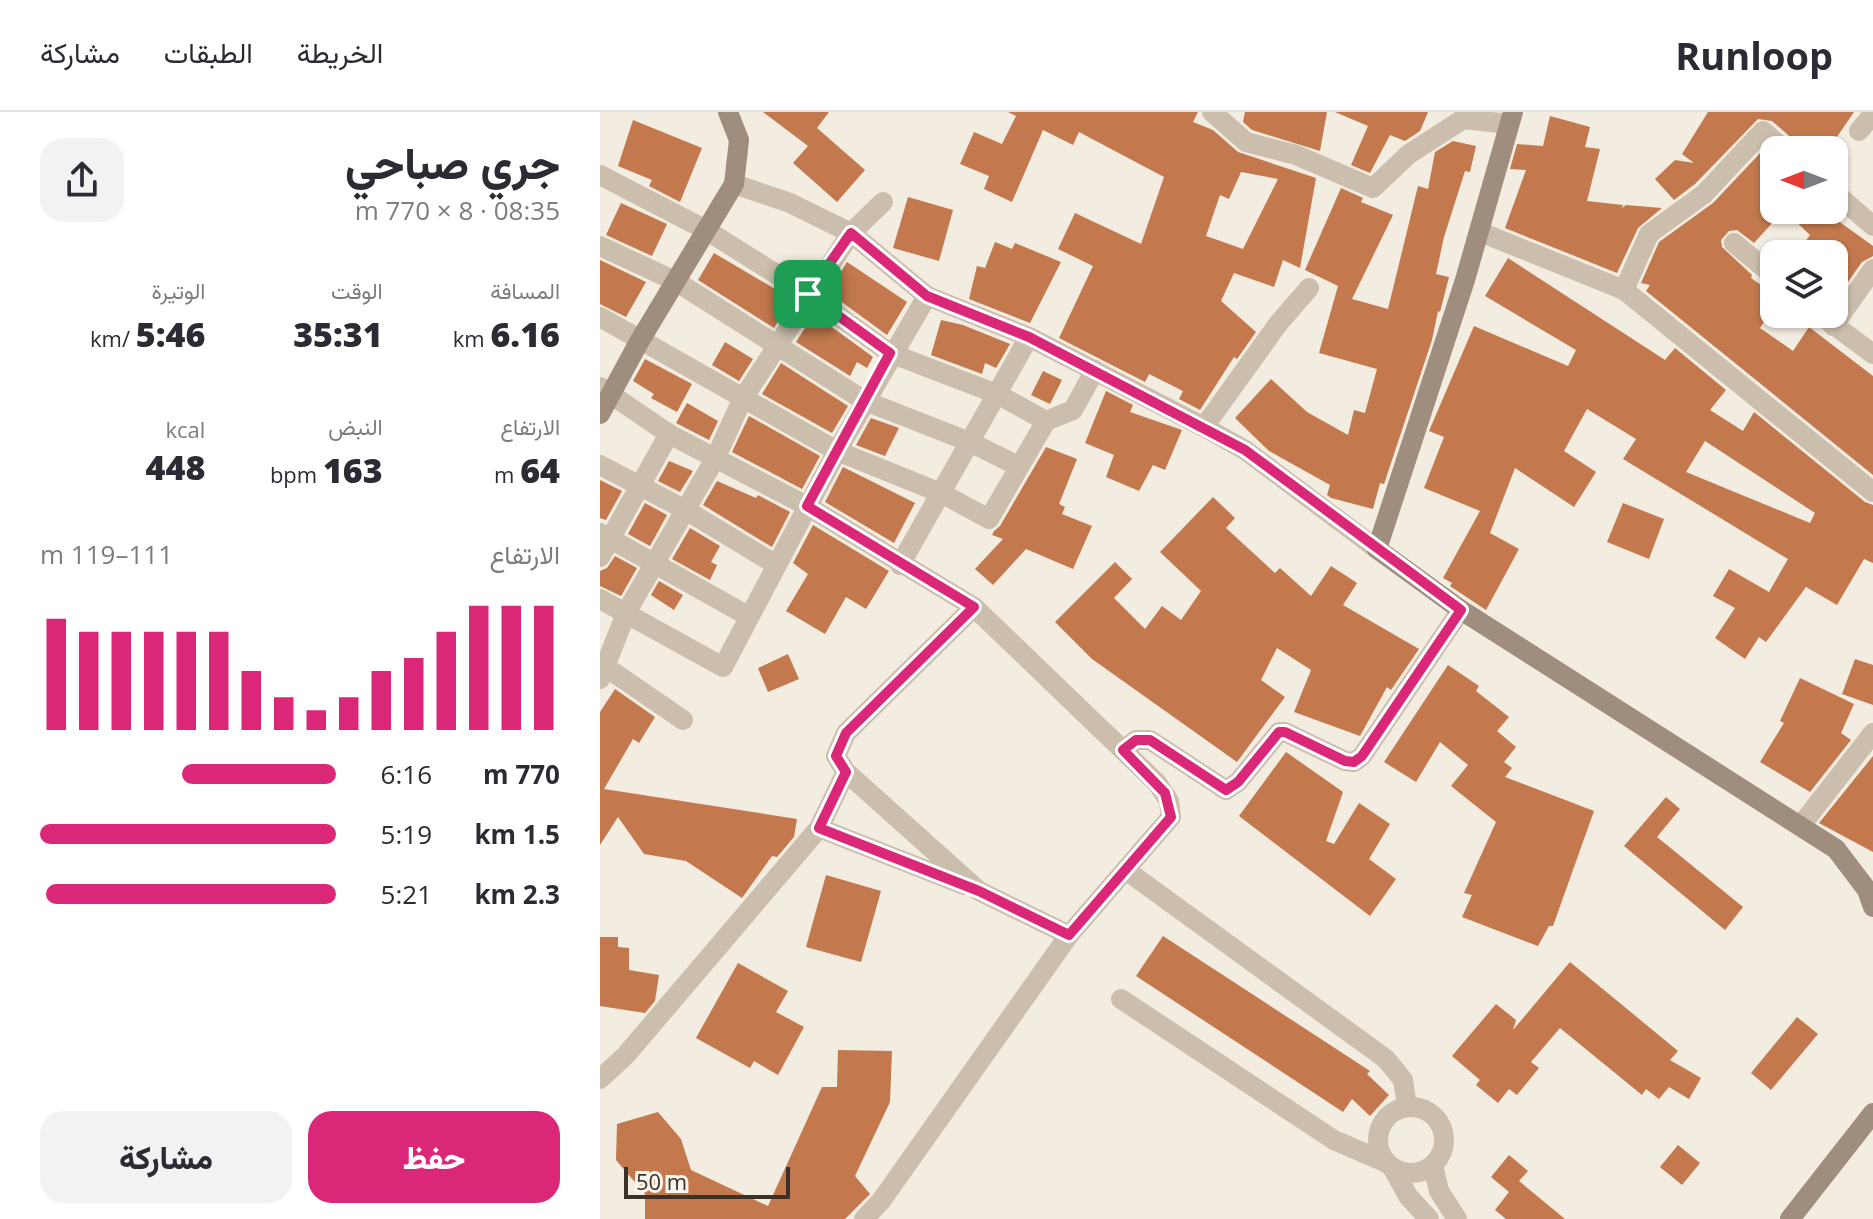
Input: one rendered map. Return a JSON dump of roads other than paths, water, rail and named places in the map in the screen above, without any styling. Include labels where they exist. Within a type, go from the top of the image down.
[{"type":"street","points":[[1212,112],[1246,142],[1296,155],[1373,188],[1409,154],[1463,119],[1511,118]]},
{"type":"street","points":[[1482,112],[1511,118]]},
{"type":"street","points":[[600,414],[606,390],[677,282],[734,184],[739,140],[732,114]]},
{"type":"street","points":[[1859,131],[1873,114]]},
{"type":"street","points":[[1377,549],[1480,232],[1511,118]]},
{"type":"street","points":[[1624,290],[1649,234],[1704,194],[1763,131],[1769,136]]},
{"type":"street","points":[[600,175],[706,230],[808,294],[890,353],[997,394],[1046,421]]},
{"type":"street","points":[[734,184],[790,203],[851,233],[927,296],[1029,337],[1245,450],[1461,610],[1802,824],[1836,849],[1871,893]]},
{"type":"street","points":[[683,720],[602,670],[627,611],[716,457],[742,400],[808,294],[851,233],[883,202]]},
{"type":"street","points":[[1848,204],[1873,226]]},
{"type":"street","points":[[1480,232],[1624,290],[1873,492]]},
{"type":"street","points":[[1734,243],[1760,264]]},
{"type":"street","points":[[600,246],[677,282],[865,401],[970,442],[1018,466]]},
{"type":"street","points":[[1848,296],[1873,269]]},
{"type":"street","points":[[1204,427],[1278,324],[1309,288]]},
{"type":"street","points":[[600,599],[627,611],[723,667],[775,564],[890,353],[927,296]]},
{"type":"street","points":[[600,317],[639,342],[837,451],[941,493],[989,519],[1046,421],[1073,410],[1095,370]]},
{"type":"street","points":[[1837,328],[1873,354]]},
{"type":"street","points":[[900,565],[1029,337]]},
{"type":"street","points":[[606,390],[669,434],[807,506],[974,607],[1157,783],[1171,807],[1171,817],[1069,935],[881,1201],[864,1219]]},
{"type":"street","points":[[600,557],[605,535],[640,485],[669,434]]},
{"type":"street","points":[[600,465],[684,509],[775,564]]},
{"type":"street","points":[[605,535],[748,616]]},
{"type":"street","points":[[974,607],[846,733],[836,756],[846,772],[979,891]]},
{"type":"street","points":[[1123,750],[1136,740],[1150,740],[1226,790],[1238,782],[1279,732],[1285,732],[1345,761],[1354,762],[1362,756],[1461,610]]},
{"type":"street","points":[[1802,824],[1873,733]]},
{"type":"street","points":[[600,1079],[626,1055],[819,828],[846,772]]},
{"type":"street","points":[[819,828],[979,891],[1069,935]]},
{"type":"street","points":[[1127,871],[1386,1059],[1403,1080],[1407,1106]]},
{"type":"street","points":[[1121,999],[1334,1140],[1389,1166],[1414,1174],[1433,1165],[1443,1147],[1441,1127],[1428,1111],[1407,1106],[1388,1115],[1378,1133],[1377,1143],[1389,1166],[1408,1196],[1429,1219]]},
{"type":"street","points":[[1790,1219],[1873,1113]]},
{"type":"street","points":[[1433,1165],[1439,1191],[1457,1219]]}]
